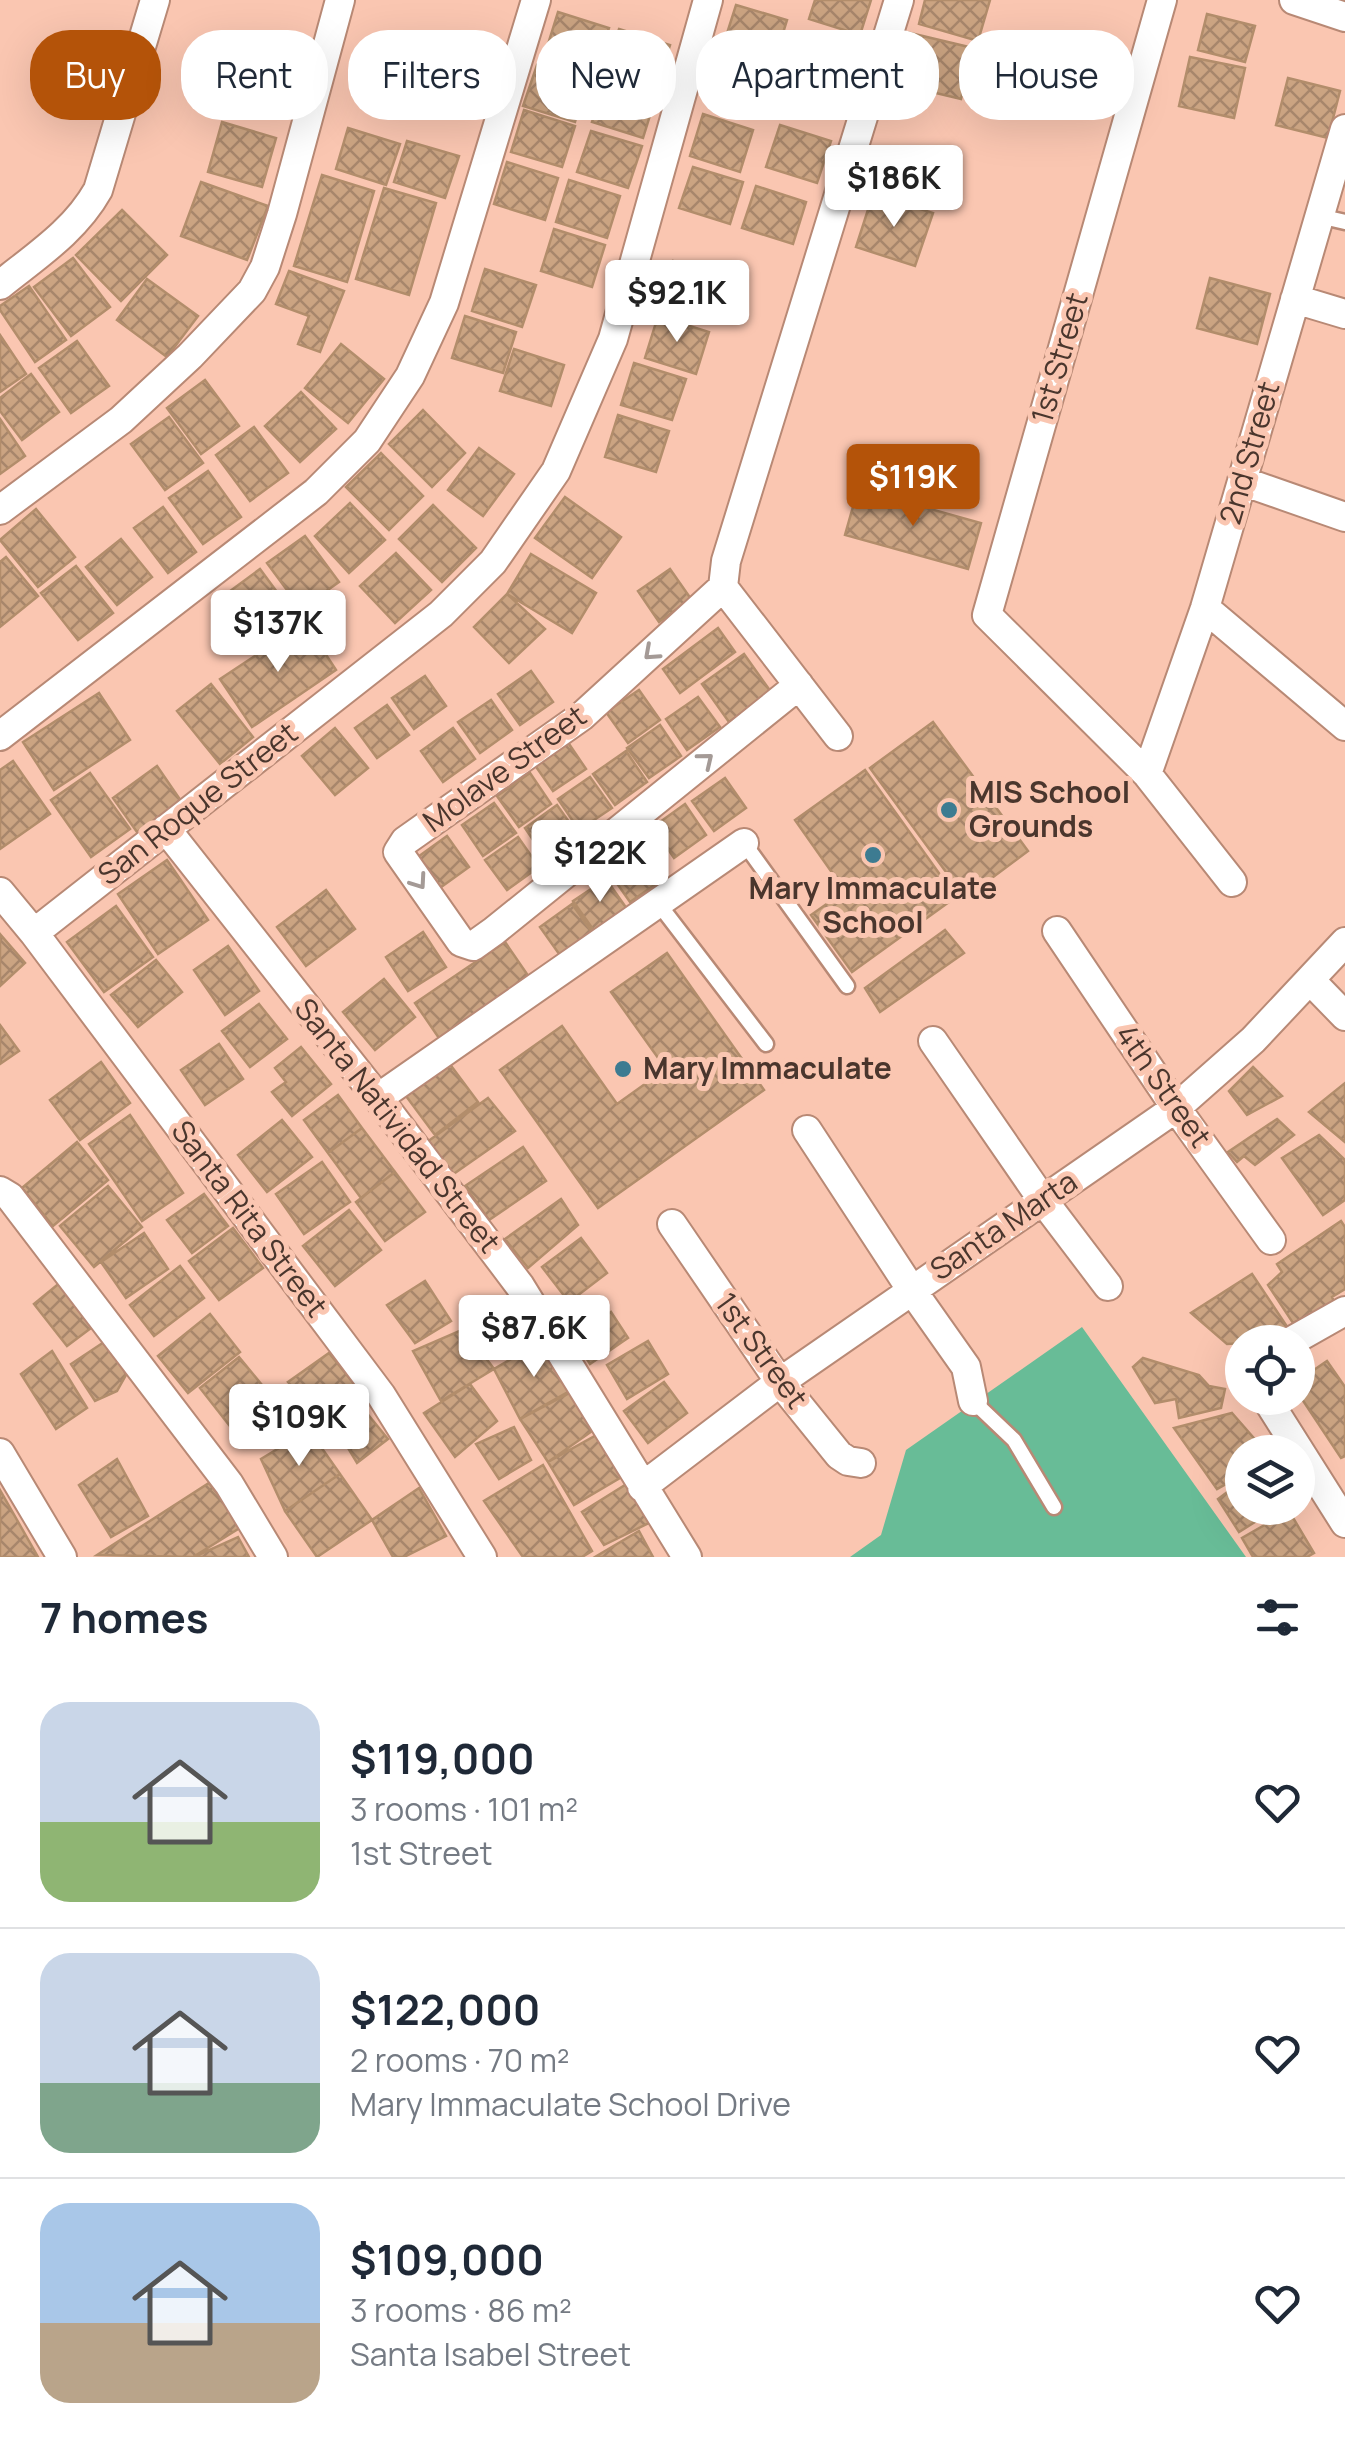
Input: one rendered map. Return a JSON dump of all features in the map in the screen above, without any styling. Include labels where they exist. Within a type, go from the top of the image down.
[{"type":"street","points":[[0,285],[72,226],[98,190],[155,0]]},
{"type":"street","points":[[0,510],[121,420],[252,291],[265,267],[282,214],[340,0]]},
{"type":"street","points":[[0,736],[316,492],[367,441],[410,376],[444,304],[536,0]]},
{"type":"street","name":"San Roque Street","points":[[34,934],[441,614],[493,562],[556,470],[613,339],[708,0]]},
{"type":"street","points":[[838,736],[723,587],[726,561],[899,0]]},
{"type":"street","name":"1st Street","points":[[1147,774],[987,616],[1162,0]]},
{"type":"street","points":[[1294,0],[1345,17]]},
{"type":"street","name":"2nd Street","points":[[1147,774],[1205,608],[1295,299],[1332,219],[1345,129]]},
{"type":"street","points":[[1295,299],[1345,314]]},
{"type":"street","points":[[1242,480],[1345,517]]},
{"type":"street","name":"Molave Street","points":[[723,587],[582,716],[405,841],[398,852],[461,942],[473,946],[494,931],[799,685]]},
{"type":"street","points":[[1205,608],[1345,726]]},
{"type":"street","points":[[1147,774],[1232,882]]},
{"type":"street","name":"Santa Natividad Street","points":[[166,829],[520,1286],[688,1557]]},
{"type":"street","points":[[378,1098],[744,843]]},
{"type":"street","name":"Santa Rita Street","points":[[0,892],[381,1395],[482,1557]]},
{"type":"street","name":"4th Street","points":[[1057,931],[1271,1240]]},
{"type":"street","name":"Santa Marta","points":[[642,1487],[911,1289],[1176,1108],[1253,1040],[1345,942]]},
{"type":"street","points":[[1310,980],[1345,1016]]},
{"type":"street","points":[[932,1040],[1042,1199],[1108,1286]]},
{"type":"street","points":[[807,1130],[966,1367],[973,1401]]},
{"type":"street","points":[[0,1191],[10,1197],[229,1484],[274,1557]]},
{"type":"street","name":"1st Street","points":[[672,1224],[780,1382],[839,1455],[862,1463]]},
{"type":"street","points":[[1315,1327],[1345,1310]]},
{"type":"street","points":[[1277,1415],[1345,1523]]},
{"type":"street","points":[[0,1453],[62,1557]]},
{"type":"lane","points":[[744,843],[847,986]]},
{"type":"lane","points":[[658,903],[766,1044]]},
{"type":"lane","points":[[973,1401],[1014,1440],[1054,1507]]},
{"type":"green space","points":[[1082,1327],[1246,1557],[850,1557],[881,1535],[906,1450]]},
{"type":"building","points":[[815,0],[871,0],[862,30],[844,30],[809,19]]},
{"type":"building","points":[[925,0],[990,0],[981,30],[959,30],[959,36],[919,24]]},
{"type":"building","points":[[736,5],[787,20],[784,30],[728,30]]},
{"type":"building","points":[[558,12],[609,28],[608,30],[552,30]]},
{"type":"building","points":[[1207,14],[1255,26],[1245,62],[1198,50]]},
{"type":"building","points":[[939,40],[959,45],[959,99],[939,94]]},
{"type":"building","points":[[1190,57],[1245,68],[1234,118],[1179,106]]},
{"type":"building","points":[[536,68],[536,110],[523,106]]},
{"type":"building","points":[[1288,78],[1340,91],[1328,138],[1276,125]]},
{"type":"building","points":[[524,110],[536,114],[536,120],[556,120],[575,126],[562,167],[511,152]]},
{"type":"building","points":[[593,120],[649,120],[643,138]]},
{"type":"building","points":[[701,120],[722,120],[753,130],[740,172],[690,156]]},
{"type":"building","points":[[222,122],[276,138],[262,187],[208,172]]},
{"type":"building","points":[[780,125],[831,141],[817,183],[766,167]]},
{"type":"building","points":[[348,128],[400,144],[386,185],[336,169]]},
{"type":"building","points":[[591,131],[642,146],[628,188],[577,172]]},
{"type":"building","points":[[407,141],[459,156],[445,198],[394,182]]},
{"type":"building","points":[[507,162],[558,178],[545,220],[494,204]]},
{"type":"building","points":[[693,167],[743,182],[730,224],[679,208]]},
{"type":"building","points":[[322,175],[374,191],[347,282],[294,266]]},
{"type":"building","points":[[569,180],[620,196],[607,238],[556,222]]},
{"type":"building","points":[[201,182],[268,206],[247,260],[181,236]]},
{"type":"building","points":[[756,186],[806,202],[793,244],[742,228]]},
{"type":"building","points":[[384,188],[436,203],[409,295],[356,279]]},
{"type":"building","points":[[873,194],[933,213],[915,266],[856,247]]},
{"type":"building","points":[[122,210],[167,255],[121,301],[76,255]]},
{"type":"building","points":[[554,229],[605,245],[592,287],[541,271]]},
{"type":"building","points":[[73,258],[110,307],[71,336],[34,287]]},
{"type":"building","points":[[673,261],[724,277],[710,319],[659,303]]},
{"type":"building","points":[[485,269],[536,285],[522,327],[472,311]]},
{"type":"building","points":[[289,271],[344,291],[320,352],[298,344],[309,316],[276,304]]},
{"type":"building","points":[[1210,278],[1270,294],[1257,344],[1197,328]]},
{"type":"building","points":[[147,279],[198,316],[167,357],[117,320]]},
{"type":"building","points":[[29,286],[66,340],[35,362],[0,310],[0,306]]},
{"type":"building","points":[[465,316],[516,332],[503,373],[452,358]]},
{"type":"building","points":[[658,316],[709,332],[696,374],[645,358]]},
{"type":"building","points":[[0,335],[26,374],[0,392]]},
{"type":"building","points":[[77,341],[109,386],[71,413],[39,368]]},
{"type":"building","points":[[341,344],[384,379],[348,423],[305,388]]},
{"type":"building","points":[[514,349],[564,365],[551,406],[500,391]]},
{"type":"building","points":[[634,363],[686,379],[672,420],[621,405]]},
{"type":"building","points":[[31,374],[59,412],[22,440],[0,411],[0,398]]},
{"type":"building","points":[[205,380],[239,426],[201,454],[167,408]]},
{"type":"building","points":[[301,392],[336,429],[300,462],[265,426]]},
{"type":"building","points":[[423,410],[465,453],[432,487],[389,444]]},
{"type":"building","points":[[618,415],[669,431],[656,472],[605,457]]},
{"type":"building","points":[[169,417],[203,463],[165,490],[131,444]]},
{"type":"building","points":[[0,419],[25,456],[0,474]]},
{"type":"building","points":[[254,427],[288,473],[250,501],[216,455]]},
{"type":"building","points":[[479,448],[514,474],[483,516],[448,490]]},
{"type":"building","points":[[381,453],[423,496],[389,530],[346,487]]},
{"type":"building","points":[[208,471],[241,517],[203,544],[169,498]]},
{"type":"building","points":[[858,489],[981,523],[968,569],[845,535]]},
{"type":"building","points":[[565,497],[621,537],[592,578],[535,538]]},
{"type":"building","points":[[350,503],[385,540],[349,573],[315,536]]},
{"type":"building","points":[[433,505],[476,548],[442,582],[399,539]]},
{"type":"building","points":[[163,507],[196,552],[168,573],[134,528]]},
{"type":"building","points":[[36,509],[75,557],[38,587],[0,540]]},
{"type":"building","points":[[305,536],[339,582],[301,609],[267,563]]},
{"type":"building","points":[[121,539],[152,577],[117,605],[86,567]]},
{"type":"building","points":[[396,553],[431,590],[395,623],[360,586]]},
{"type":"building","points":[[531,554],[596,593],[572,633],[507,594]]},
{"type":"building","points":[[6,557],[38,596],[0,627],[0,562]]},
{"type":"building","points":[[76,566],[113,613],[78,640],[41,593]]},
{"type":"building","points":[[260,569],[294,615],[256,643],[222,597]]},
{"type":"building","points":[[670,569],[691,599],[659,622],[638,591]]},
{"type":"building","points":[[507,594],[545,629],[509,663],[474,627]]},
{"type":"building","points":[[305,623],[336,670],[252,727],[220,679]]},
{"type":"building","points":[[718,628],[735,652],[680,693],[663,669]]},
{"type":"building","points":[[744,654],[771,692],[729,722],[702,684]]},
{"type":"building","points":[[531,671],[553,702],[520,725],[498,694]]},
{"type":"building","points":[[425,676],[446,706],[414,729],[392,698]]},
{"type":"building","points":[[211,684],[253,737],[220,764],[177,711]]},
{"type":"building","points":[[639,690],[660,720],[628,743],[606,712]]},
{"type":"building","points":[[99,693],[130,740],[54,790],[23,742]]},
{"type":"building","points":[[698,697],[720,727],[687,750],[666,719]]},
{"type":"building","points":[[491,700],[512,730],[480,753],[458,722]]},
{"type":"building","points":[[387,705],[409,735],[377,758],[355,728]]},
{"type":"building","name":"MIS School Grounds","points":[[933,722],[1028,851],[965,898],[870,768]]},
{"type":"building","points":[[660,725],[681,756],[649,778],[627,748]]},
{"type":"building","points":[[335,728],[368,768],[335,795],[302,756]]},
{"type":"building","points":[[453,728],[475,759],[443,782],[421,751]]},
{"type":"building","points":[[565,738],[586,769],[553,791],[532,761]]},
{"type":"building","points":[[626,751],[647,782],[615,805],[593,774]]},
{"type":"building","points":[[13,761],[50,814],[0,849],[0,770]]},
{"type":"building","points":[[157,766],[181,801],[137,832],[113,798]]},
{"type":"building","name":"Mary Immaculate School","points":[[865,770],[956,897],[852,972],[811,915],[845,891],[795,820]]},
{"type":"building","points":[[90,773],[130,829],[91,857],[51,800]]},
{"type":"building","points":[[530,773],[551,804],[519,827],[497,796]]},
{"type":"building","points":[[590,777],[612,808],[579,830],[558,799]]},
{"type":"building","points":[[725,778],[746,808],[714,831],[692,801]]},
{"type":"building","points":[[494,803],[516,833],[483,856],[462,825]]},
{"type":"building","points":[[685,804],[706,835],[674,858],[653,827]]},
{"type":"building","points":[[557,805],[579,836],[546,859],[525,828]]},
{"type":"building","points":[[447,836],[469,867],[437,890],[415,859]]},
{"type":"building","points":[[518,837],[539,867],[507,890],[485,860]]},
{"type":"building","points":[[641,849],[663,879],[630,902],[609,872]]},
{"type":"building","points":[[167,860],[208,920],[158,954],[118,894]]},
{"type":"building","points":[[606,879],[627,909],[595,932],[573,901]]},
{"type":"building","points":[[326,890],[355,929],[306,966],[277,927]]},
{"type":"building","points":[[572,904],[594,935],[562,958],[540,927]]},
{"type":"building","points":[[116,906],[153,957],[104,992],[67,942]]},
{"type":"building","points":[[945,930],[964,953],[880,1012],[865,988]]},
{"type":"building","points":[[423,932],[446,967],[408,991],[386,957]]},
{"type":"building","points":[[0,934],[25,963],[0,986]]},
{"type":"building","points":[[505,942],[531,980],[441,1041],[415,1003]]},
{"type":"building","points":[[228,946],[259,991],[225,1015],[194,970]]},
{"type":"building","points":[[667,953],[764,1090],[598,1208],[500,1070],[562,1026],[617,1104],[666,1069],[611,992]]},
{"type":"building","points":[[156,960],[182,992],[138,1027],[111,995]]},
{"type":"building","points":[[384,979],[415,1017],[375,1050],[343,1012]]},
{"type":"building","points":[[259,1004],[287,1039],[250,1067],[222,1031]]},
{"type":"building","points":[[0,1025],[19,1051],[0,1064]]},
{"type":"building","points":[[219,1044],[243,1079],[205,1105],[181,1070]]},
{"type":"building","points":[[301,1047],[331,1084],[292,1116],[272,1092],[286,1082],[275,1068]]},
{"type":"building","points":[[101,1062],[130,1103],[80,1140],[50,1100]]},
{"type":"building","points":[[449,1063],[478,1102],[435,1135],[406,1096]]},
{"type":"building","points":[[1253,1067],[1282,1096],[1247,1115],[1229,1091]]},
{"type":"building","points":[[1345,1083],[1345,1142],[1309,1112]]},
{"type":"building","points":[[338,1095],[362,1128],[328,1153],[304,1120]]},
{"type":"building","points":[[488,1098],[515,1131],[452,1175],[427,1142]]},
{"type":"building","points":[[130,1115],[183,1193],[142,1221],[89,1144]]},
{"type":"building","points":[[1277,1119],[1294,1135],[1255,1165],[1244,1156],[1237,1162],[1228,1152]]},
{"type":"building","points":[[282,1120],[312,1157],[267,1192],[238,1155]]},
{"type":"building","points":[[362,1128],[395,1172],[361,1198],[328,1153]]},
{"type":"building","points":[[1319,1135],[1345,1160],[1345,1200],[1323,1215],[1282,1158]]},
{"type":"building","points":[[77,1142],[108,1180],[53,1226],[22,1188]]},
{"type":"building","points":[[523,1147],[546,1181],[489,1220],[465,1186]]},
{"type":"building","points":[[322,1162],[350,1202],[304,1234],[276,1194]]},
{"type":"building","points":[[395,1172],[425,1212],[385,1241],[356,1202]]},
{"type":"building","points":[[108,1186],[142,1227],[94,1267],[60,1226]]},
{"type":"building","points":[[204,1194],[228,1226],[192,1253],[167,1220]]},
{"type":"building","points":[[561,1199],[578,1225],[528,1268],[505,1239]]},
{"type":"building","points":[[349,1210],[381,1250],[335,1286],[303,1246]]},
{"type":"building","points":[[1341,1221],[1345,1227],[1345,1289],[1332,1297],[1337,1309],[1314,1313],[1293,1323],[1268,1285],[1282,1272],[1277,1264]]},
{"type":"building","points":[[233,1228],[263,1268],[219,1300],[189,1261]]},
{"type":"building","points":[[144,1233],[168,1269],[126,1298],[101,1262]]},
{"type":"building","points":[[581,1238],[607,1273],[569,1302],[542,1267]]},
{"type":"building","points":[[180,1266],[204,1298],[154,1336],[130,1305]]},
{"type":"building","points":[[1252,1274],[1286,1325],[1225,1325],[1225,1342],[1191,1313]]},
{"type":"building","points":[[62,1281],[95,1325],[67,1346],[34,1304]]},
{"type":"building","points":[[425,1281],[451,1321],[415,1343],[387,1305]]},
{"type":"building","points":[[611,1312],[628,1338],[590,1364],[571,1334]]},
{"type":"building","points":[[210,1314],[240,1352],[188,1393],[158,1356]]},
{"type":"building","points":[[464,1329],[494,1369],[441,1401],[413,1351]]},
{"type":"building","points":[[110,1338],[126,1375],[117,1391],[95,1401],[71,1364]]},
{"type":"building","points":[[544,1340],[575,1390],[520,1419],[494,1369]]},
{"type":"building","points":[[648,1341],[668,1374],[627,1399],[607,1365]]},
{"type":"building","points":[[52,1351],[87,1408],[56,1429],[21,1374]]},
{"type":"building","points":[[329,1353],[363,1395],[323,1421],[288,1382]]},
{"type":"building","points":[[239,1357],[280,1407],[240,1439],[200,1388]]},
{"type":"building","points":[[1143,1358],[1199,1375],[1209,1386],[1225,1389],[1221,1408],[1179,1418],[1176,1399],[1155,1403],[1133,1367]]},
{"type":"building","points":[[1327,1361],[1345,1387],[1345,1456],[1341,1458],[1313,1415],[1315,1369]]},
{"type":"building","points":[[664,1382],[687,1413],[648,1443],[624,1411]]},
{"type":"building","points":[[470,1384],[497,1421],[455,1457],[424,1413]]},
{"type":"building","points":[[570,1391],[595,1429],[548,1462],[520,1419]]},
{"type":"building","points":[[361,1406],[388,1439],[357,1463],[333,1423]]},
{"type":"building","points":[[1234,1415],[1251,1435],[1225,1435],[1225,1485],[1217,1489],[1174,1428]]},
{"type":"building","points":[[514,1427],[531,1460],[499,1479],[476,1444]]},
{"type":"building","points":[[309,1430],[340,1474],[285,1511],[261,1459]]},
{"type":"building","points":[[602,1432],[625,1475],[574,1505],[548,1462]]},
{"type":"building","points":[[117,1459],[148,1516],[111,1537],[79,1485]]},
{"type":"building","points":[[543,1465],[592,1551],[582,1557],[523,1557],[484,1501]]},
{"type":"building","points":[[340,1474],[372,1520],[317,1557],[285,1511]]},
{"type":"building","points":[[633,1480],[655,1520],[604,1545],[582,1512]]},
{"type":"building","points":[[209,1483],[243,1526],[193,1557],[97,1555]]},
{"type":"building","points":[[419,1488],[446,1536],[404,1557],[393,1557],[372,1520]]},
{"type":"building","points":[[0,1490],[38,1557],[0,1557]]},
{"type":"building","points":[[1265,1525],[1297,1525],[1314,1553],[1307,1557],[1253,1557],[1242,1538]]},
{"type":"building","points":[[639,1531],[653,1557],[595,1557]]},
{"type":"building","points":[[238,1537],[249,1557],[194,1557]]},
{"type":"place","name":"MIS School Grounds","points":[[949,810]]},
{"type":"place","name":"Mary Immaculate School","points":[[873,855]]},
{"type":"place","name":"Mary Immaculate","points":[[623,1069]]}]
